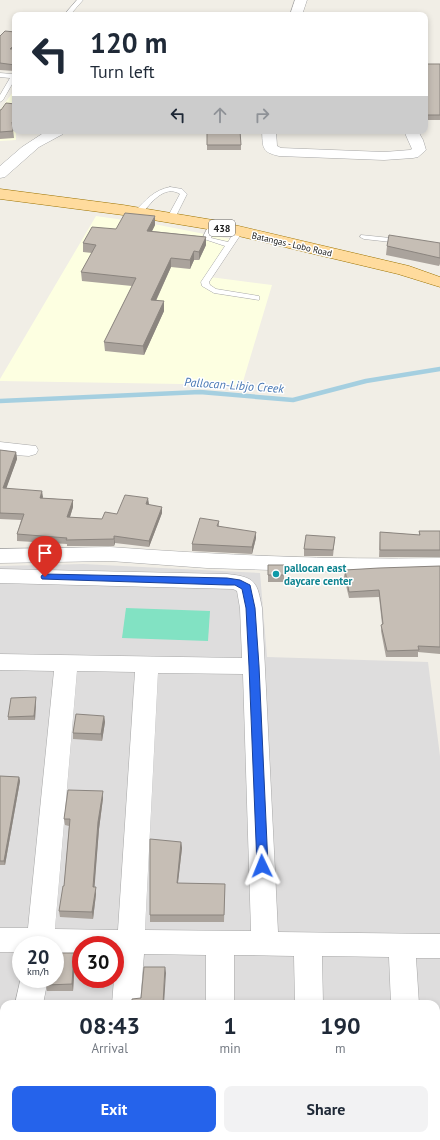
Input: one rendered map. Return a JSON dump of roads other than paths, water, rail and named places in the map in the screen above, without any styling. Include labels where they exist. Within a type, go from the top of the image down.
[{"type":"main road","name":"Batangas - Lobo Road","points":[[0,194],[171,218],[239,231],[402,270],[440,282]]},
{"type":"street","points":[[297,12],[301,0]]},
{"type":"street","points":[[0,174],[48,134]]},
{"type":"street","points":[[269,134],[270,148],[278,152],[404,156],[417,153],[419,150],[418,144],[413,134]]},
{"type":"street","points":[[0,448],[29,450]]},
{"type":"street","points":[[0,556],[110,554],[215,562],[370,566],[440,565]]},
{"type":"street","points":[[0,576],[237,582],[247,588],[249,594],[254,666],[265,944]]},
{"type":"street","points":[[0,662],[254,666]]},
{"type":"street","points":[[41,936],[66,663]]},
{"type":"street","points":[[126,1000],[147,664]]},
{"type":"street","points":[[0,940],[12,941]]},
{"type":"street","points":[[64,943],[131,942],[440,946]]},
{"type":"street","points":[[220,943],[220,1000]]},
{"type":"street","points":[[308,944],[309,1000]]},
{"type":"street","points":[[402,945],[405,1000]]},
{"type":"street","points":[[30,1000],[32,988]]},
{"type":"lane","points":[[70,12],[80,0]]},
{"type":"lane","points":[[0,75],[12,75]]},
{"type":"lane","points":[[0,100],[12,78]]},
{"type":"lane","points":[[6,88],[12,88]]},
{"type":"lane","points":[[0,105],[8,105]]},
{"type":"lane","points":[[138,213],[149,200],[162,190],[173,189],[182,191],[184,194],[171,218]]},
{"type":"lane","points":[[213,226],[207,237],[208,239],[229,246]]},
{"type":"lane","points":[[239,231],[205,282],[206,286],[214,291],[256,298]]},
{"type":"lane","points":[[364,237],[409,242]]},
{"type":"waterway","name":"Pallocan-Libjo Creek","points":[[0,401],[200,392],[293,400],[366,381],[440,369]]},
{"type":"place","name":"pallocan east daycare center","points":[[276,574]]}]
